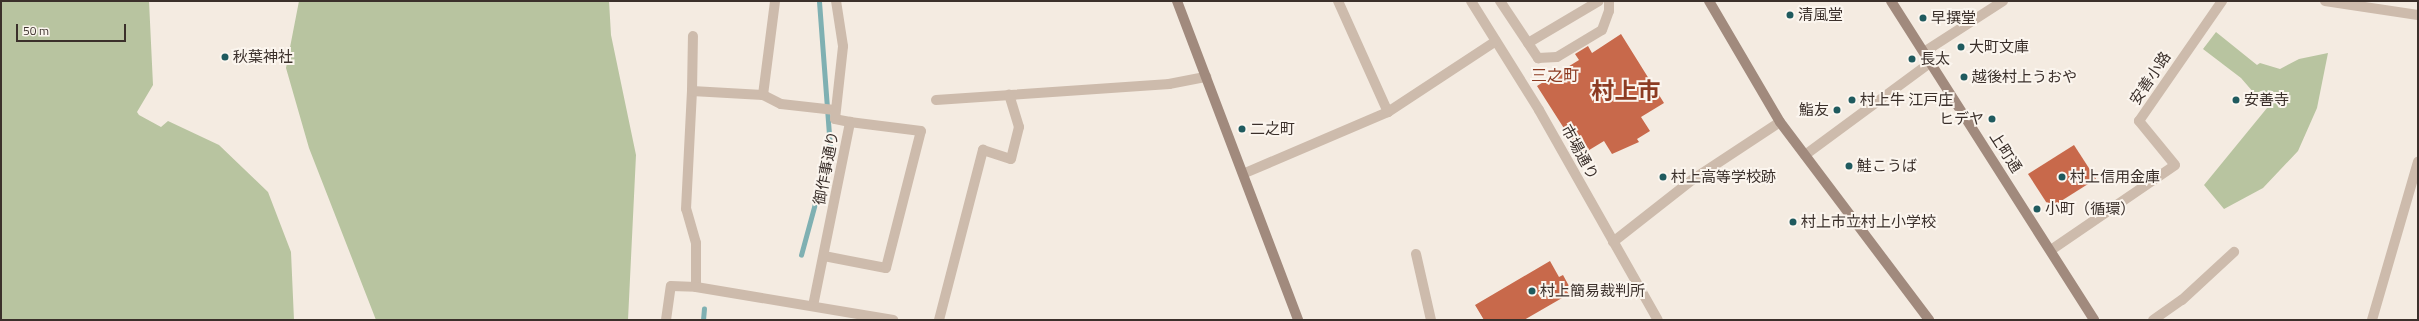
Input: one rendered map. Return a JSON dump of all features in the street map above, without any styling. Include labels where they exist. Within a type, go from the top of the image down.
[{"type":"street","points":[[764,95],[775,1]]},
{"type":"street","name":"御作事通り","points":[[813,306],[850,122],[835,119],[843,46],[836,1]]},
{"type":"street","points":[[1177,1],[1245,173],[1295,319]]},
{"type":"street","points":[[1338,1],[1388,112]]},
{"type":"street","name":"市場通り","points":[[1470,1],[1539,110],[1655,319]]},
{"type":"street","points":[[1500,1],[1538,58],[1557,57],[1602,30],[1610,11],[1609,1]]},
{"type":"street","points":[[1528,43],[1598,1]]},
{"type":"street","points":[[1708,1],[1780,122],[1929,320]]},
{"type":"street","name":"上町通","points":[[1891,1],[2051,250],[2094,320]]},
{"type":"street","points":[[1924,52],[2003,1]]},
{"type":"street","name":"安善小路","points":[[2051,250],[2175,165],[2140,121],[2222,1]]},
{"type":"street","points":[[2325,1],[2418,16]]},
{"type":"street","points":[[693,36],[692,91],[686,209],[696,243],[696,287]]},
{"type":"street","points":[[1245,173],[1388,112],[1496,41]]},
{"type":"street","points":[[1805,155],[1930,63]]},
{"type":"street","points":[[936,100],[1169,84],[1206,77]]},
{"type":"street","points":[[692,91],[764,95],[780,104],[835,110]]},
{"type":"street","points":[[939,320],[983,150],[1011,159],[1019,127],[1009,95]]},
{"type":"street","points":[[824,256],[886,268],[921,131],[850,122]]},
{"type":"street","points":[[1613,242],[1692,180],[1780,122]]},
{"type":"street","points":[[2372,320],[2418,162]]},
{"type":"street","points":[[2153,320],[2182,300],[2234,252]]},
{"type":"street","points":[[1416,254],[1431,320]]},
{"type":"street","points":[[666,320],[671,286],[696,287],[894,320]]},
{"type":"green space","points":[[1,1],[149,1],[153,85],[137,112],[139,115],[161,127],[168,121],[219,145],[268,192],[291,252],[294,320],[1,320]]},
{"type":"green space","points":[[299,1],[609,1],[611,35],[636,155],[628,320],[376,320],[309,148],[286,68]]},
{"type":"green space","points":[[2216,32],[2257,65],[2260,63],[2280,69],[2299,59],[2328,53],[2317,108],[2298,151],[2263,188],[2224,209],[2204,185],[2267,108],[2241,78],[2203,49]]},
{"type":"building","points":[[1621,34],[1664,103],[1641,117],[1650,131],[1637,139],[1639,142],[1612,154],[1604,141],[1581,155],[1537,86],[1579,60],[1575,54],[1588,46],[1592,53]]},
{"type":"building","name":"村上信用金庫","points":[[2074,145],[2096,179],[2050,208],[2028,174]]},
{"type":"building","name":"村上簡易裁判所","points":[[1550,261],[1559,277],[1563,275],[1569,286],[1565,289],[1569,294],[1524,320],[1484,320],[1475,305]]},
{"type":"waterway","points":[[801,255],[830,148],[819,1]]},
{"type":"waterway","points":[[703,320],[704,309]]},
{"type":"place","name":"清風堂","points":[[1790,15]]},
{"type":"place","name":"早撰堂","points":[[1923,18]]},
{"type":"place","name":"大町文庫","points":[[1961,47]]},
{"type":"place","name":"秋葉神社","points":[[225,57]]},
{"type":"place","name":"長太","points":[[1912,59]]},
{"type":"place","name":"越後村上うおや","points":[[1964,77]]},
{"type":"place","name":"村上牛 江戸庄","points":[[1852,100]]},
{"type":"place","name":"安善寺","points":[[2236,100]]},
{"type":"place","name":"鮨友","points":[[1837,110]]},
{"type":"place","name":"ヒデヤ","points":[[1992,119]]},
{"type":"place","name":"二之町","points":[[1242,129]]},
{"type":"place","name":"鮭こうば","points":[[1849,166]]},
{"type":"place","name":"村上高等学校跡","points":[[1663,177]]},
{"type":"place","name":"村上信用金庫","points":[[2062,177]]},
{"type":"place","name":"小町（循環）","points":[[2037,209]]},
{"type":"place","name":"村上市立村上小学校","points":[[1793,222]]},
{"type":"place","name":"村上簡易裁判所","points":[[1532,291]]},
{"type":"district","name":"三之町","points":[[1555,75]]},
{"type":"district","name":"村上市","points":[[1626,91]]}]
